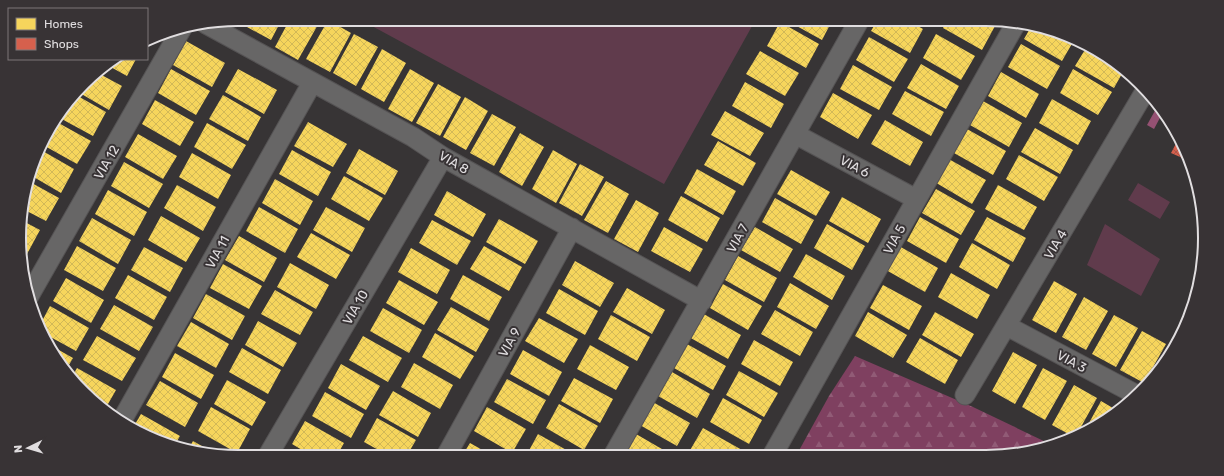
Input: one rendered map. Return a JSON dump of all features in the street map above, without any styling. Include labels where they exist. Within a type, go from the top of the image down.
[{"type":"street","name":"VIA 7","points":[[616,450],[856,26]]},
{"type":"street","name":"VIA 8","points":[[213,28],[413,137],[443,156],[702,300]]},
{"type":"street","name":"VIA 5","points":[[775,450],[1013,28]]},
{"type":"street","name":"VIA 12","points":[[33,291],[178,34]]},
{"type":"street","name":"VIA 11","points":[[124,417],[312,83]]},
{"type":"street","name":"VIA 4","points":[[965,396],[1143,95]]},
{"type":"street","name":"VIA 6","points":[[795,134],[916,199]]},
{"type":"street","name":"VIA 10","points":[[271,450],[443,156]]},
{"type":"street","name":"VIA 9","points":[[449,450],[572,228]]},
{"type":"street","name":"VIA 3","points":[[1007,326],[1131,392]]},
{"type":"shaded area","points":[[372,26],[752,26],[664,184]]},
{"type":"shaded area","points":[[1155,110],[1160,117],[1154,129],[1147,125]]},
{"type":"shaded area","points":[[1138,183],[1170,202],[1160,219],[1128,200]]},
{"type":"shaded area","points":[[1105,224],[1160,259],[1141,296],[1087,265]]},
{"type":"green space","points":[[855,356],[973,407],[1045,442],[1000,450],[799,450],[829,396]]},
{"type":"building: Homes","points":[[248,26],[278,26],[271,40]]},
{"type":"building: Homes","points":[[286,26],[317,26],[298,60],[275,47]]},
{"type":"building: Homes","points":[[325,26],[339,26],[351,33],[330,72],[306,59]]},
{"type":"building: Homes","points":[[778,26],[787,26],[819,44],[806,68],[767,46]]},
{"type":"building: Homes","points":[[797,26],[829,26],[822,40]]},
{"type":"building: Homes","points":[[874,26],[918,26],[923,29],[910,53],[871,31]]},
{"type":"building: Homes","points":[[944,26],[995,26],[982,50],[943,28]]},
{"type":"building: Homes","points":[[1029,30],[1054,37],[1072,44],[1062,61],[1024,39]]},
{"type":"building: Homes","points":[[354,34],[378,47],[356,86],[333,73]]},
{"type":"building: Homes","points":[[936,34],[975,56],[961,80],[923,58]]},
{"type":"building: Homes","points":[[869,37],[908,59],[894,82],[856,60]]},
{"type":"building: Homes","points":[[186,41],[225,63],[212,87],[173,65]]},
{"type":"building: Homes","points":[[1021,44],[1060,66],[1047,89],[1008,67]]},
{"type":"building: Homes","points":[[382,49],[406,63],[384,102],[361,89]]},
{"type":"building: Homes","points":[[1085,50],[1121,75],[1114,88],[1075,66]]},
{"type":"building: Homes","points":[[760,51],[799,73],[785,96],[746,74]]},
{"type":"building: Homes","points":[[123,60],[135,60],[127,76],[112,68]]},
{"type":"building: Homes","points":[[921,64],[959,86],[946,109],[907,88]]},
{"type":"building: Homes","points":[[853,65],[892,87],[879,110],[840,89]]},
{"type":"building: Homes","points":[[171,69],[210,91],[196,115],[158,93]]},
{"type":"building: Homes","points":[[238,69],[277,90],[264,114],[225,92]]},
{"type":"building: Homes","points":[[410,69],[434,83],[412,122],[388,109]]},
{"type":"building: Homes","points":[[1073,69],[1112,92],[1098,115],[1060,93]]},
{"type":"building: Homes","points":[[1001,72],[1039,94],[1026,118],[988,96]]},
{"type":"building: Homes","points":[[102,75],[122,86],[109,110],[82,94]]},
{"type":"building: Homes","points":[[745,82],[784,104],[771,128],[732,106]]},
{"type":"building: Homes","points":[[438,84],[461,97],[440,136],[416,123]]},
{"type":"building: Homes","points":[[905,91],[944,112],[931,136],[892,114]]},
{"type":"building: Homes","points":[[833,93],[872,115],[858,139],[820,117]]},
{"type":"building: Homes","points":[[223,95],[261,117],[248,141],[209,119]]},
{"type":"building: Homes","points":[[80,97],[106,112],[93,136],[62,119]]},
{"type":"building: Homes","points":[[465,97],[488,111],[466,150],[443,137]]},
{"type":"building: Homes","points":[[1052,99],[1091,121],[1078,145],[1039,123]]},
{"type":"building: Homes","points":[[155,100],[194,122],[180,146],[142,124]]},
{"type":"building: Homes","points":[[983,101],[1022,123],[1009,147],[970,125]]},
{"type":"building: Homes","points":[[725,111],[764,133],[750,156],[711,135]]},
{"type":"building: Homes","points":[[492,114],[516,127],[494,166],[470,153]]},
{"type":"building: Homes","points":[[885,120],[923,142],[910,166],[871,144]]},
{"type":"building: Homes","points":[[308,122],[347,144],[333,167],[294,146]]},
{"type":"building: Homes","points":[[207,123],[246,145],[232,169],[194,147]]},
{"type":"building: Homes","points":[[60,124],[91,141],[77,164],[47,147]]},
{"type":"building: Homes","points":[[1035,128],[1073,150],[1060,174],[1021,152]]},
{"type":"building: Homes","points":[[967,129],[1006,151],[993,175],[954,153]]},
{"type":"building: Homes","points":[[520,133],[544,147],[522,186],[499,172]]},
{"type":"building: Homes","points":[[138,134],[177,156],[163,179],[125,157]]},
{"type":"building: Homes","points":[[718,141],[756,163],[743,186],[704,165]]},
{"type":"building: Homes","points":[[359,149],[398,171],[385,195],[346,173]]},
{"type":"building: Homes","points":[[292,150],[331,172],[318,196],[279,174]]},
{"type":"building: Homes","points":[[553,150],[577,164],[556,203],[532,189]]},
{"type":"building: Homes","points":[[44,152],[74,169],[61,193],[35,178]]},
{"type":"building: Homes","points":[[192,153],[231,175],[218,199],[179,177]]},
{"type":"building: Homes","points":[[1019,155],[1058,177],[1044,201],[1006,179]]},
{"type":"building: Homes","points":[[947,158],[986,180],[972,204],[933,181]]},
{"type":"building: Homes","points":[[124,162],[163,184],[149,208],[111,186]]},
{"type":"building: Homes","points":[[580,164],[604,177],[582,216],[559,203]]},
{"type":"building: Homes","points":[[697,169],[736,191],[723,215],[684,193]]},
{"type":"building: Homes","points":[[791,170],[830,192],[816,216],[777,194]]},
{"type":"building: Homes","points":[[344,176],[383,198],[369,221],[331,199]]},
{"type":"building: Homes","points":[[275,179],[313,201],[300,225],[262,203]]},
{"type":"building: Homes","points":[[606,181],[629,194],[608,233],[584,220]]},
{"type":"building: Homes","points":[[33,184],[59,198],[46,221],[28,212]]},
{"type":"building: Homes","points":[[177,185],[216,207],[203,231],[164,208]]},
{"type":"building: Homes","points":[[998,185],[1037,207],[1024,230],[985,209]]},
{"type":"building: Homes","points":[[936,189],[975,211],[961,235],[922,213]]},
{"type":"building: Homes","points":[[108,190],[147,212],[134,236],[95,214]]},
{"type":"building: Homes","points":[[447,191],[486,214],[473,237],[434,215]]},
{"type":"building: Homes","points":[[681,196],[720,218],[707,242],[668,220]]},
{"type":"building: Homes","points":[[842,197],[881,219],[868,243],[829,221]]},
{"type":"building: Homes","points":[[775,198],[814,220],[801,244],[762,222]]},
{"type":"building: Homes","points":[[636,200],[659,213],[638,252],[614,239]]},
{"type":"building: Homes","points":[[259,207],[298,229],[285,253],[246,231]]},
{"type":"building: Homes","points":[[326,207],[365,228],[352,252],[313,230]]},
{"type":"building: Homes","points":[[161,216],[200,238],[186,262],[148,240]]},
{"type":"building: Homes","points":[[920,217],[959,239],[946,263],[907,241]]},
{"type":"building: Homes","points":[[987,217],[1026,238],[1013,262],[974,240]]},
{"type":"building: Homes","points":[[92,218],[131,240],[118,264],[79,241]]},
{"type":"building: Homes","points":[[499,219],[538,241],[525,264],[486,242]]},
{"type":"building: Homes","points":[[432,220],[471,241],[457,265],[419,243]]},
{"type":"building: Homes","points":[[26,223],[40,230],[27,254],[26,252]]},
{"type":"building: Homes","points":[[827,224],[865,246],[852,270],[814,248]]},
{"type":"building: Homes","points":[[664,227],[703,249],[690,272],[651,251]]},
{"type":"building: Homes","points":[[755,227],[793,249],[780,272],[741,250]]},
{"type":"building: Homes","points":[[311,233],[350,255],[336,279],[297,257]]},
{"type":"building: Homes","points":[[239,236],[277,258],[264,282],[225,260]]},
{"type":"building: Homes","points":[[972,243],[1010,265],[997,289],[959,267]]},
{"type":"building: Homes","points":[[77,246],[116,268],[103,291],[64,270]]},
{"type":"building: Homes","points":[[484,246],[522,267],[509,291],[470,269]]},
{"type":"building: Homes","points":[[899,246],[938,268],[925,292],[886,270]]},
{"type":"building: Homes","points":[[144,247],[183,268],[170,292],[131,270]]},
{"type":"building: Homes","points":[[411,248],[450,270],[437,294],[398,272]]},
{"type":"building: Homes","points":[[806,254],[845,276],[832,300],[793,277]]},
{"type":"building: Homes","points":[[738,256],[777,278],[764,302],[725,280]]},
{"type":"building: Homes","points":[[575,261],[614,283],[600,307],[562,285]]},
{"type":"building: Homes","points":[[290,263],[329,285],[316,309],[277,287]]},
{"type":"building: Homes","points":[[223,264],[262,286],[249,309],[210,288]]},
{"type":"building: Homes","points":[[951,273],[990,295],[977,319],[938,297]]},
{"type":"building: Homes","points":[[128,275],[167,297],[154,320],[115,298]]},
{"type":"building: Homes","points":[[463,275],[502,297],[489,321],[450,299]]},
{"type":"building: Homes","points":[[66,278],[104,300],[91,323],[53,301]]},
{"type":"building: Homes","points":[[399,280],[438,302],[424,325],[386,303]]},
{"type":"building: Homes","points":[[1054,281],[1077,294],[1056,333],[1032,320]]},
{"type":"building: Homes","points":[[790,283],[829,306],[816,329],[777,307]]},
{"type":"building: Homes","points":[[723,284],[762,306],[748,330],[710,308]]},
{"type":"building: Homes","points":[[883,285],[922,306],[909,330],[870,308]]},
{"type":"building: Homes","points":[[627,288],[665,310],[652,334],[613,312]]},
{"type":"building: Homes","points":[[559,289],[598,311],[585,335],[546,313]]},
{"type":"building: Homes","points":[[275,290],[313,312],[300,335],[261,314]]},
{"type":"building: Homes","points":[[206,294],[245,316],[232,340],[193,318]]},
{"type":"building: Homes","points":[[1084,297],[1108,311],[1086,350],[1062,337]]},
{"type":"building: Homes","points":[[114,305],[153,327],[139,351],[100,329]]},
{"type":"building: Homes","points":[[50,306],[89,328],[76,351],[51,337],[43,320]]},
{"type":"building: Homes","points":[[451,307],[489,329],[476,352],[437,330]]},
{"type":"building: Homes","points":[[383,308],[422,330],[409,353],[370,331]]},
{"type":"building: Homes","points":[[775,310],[813,332],[800,356],[761,334]]},
{"type":"building: Homes","points":[[868,312],[907,335],[893,358],[855,336]]},
{"type":"building: Homes","points":[[935,312],[974,334],[961,357],[922,335]]},
{"type":"building: Homes","points":[[702,313],[741,335],[728,359],[689,337]]},
{"type":"building: Homes","points":[[611,315],[650,337],[637,361],[598,339]]},
{"type":"building: Homes","points":[[1114,315],[1138,328],[1116,367],[1092,354]]},
{"type":"building: Homes","points":[[539,318],[578,339],[564,363],[525,341]]},
{"type":"building: Homes","points":[[258,321],[297,343],[283,367],[245,345]]},
{"type":"building: Homes","points":[[191,322],[229,344],[216,368],[177,346]]},
{"type":"building: Homes","points":[[1142,331],[1166,344],[1151,371],[1142,382],[1120,370]]},
{"type":"building: Homes","points":[[435,333],[474,356],[460,379],[422,357]]},
{"type":"building: Homes","points":[[97,336],[136,358],[122,381],[83,360]]},
{"type":"building: Homes","points":[[363,336],[402,358],[388,382],[349,360]]},
{"type":"building: Homes","points":[[920,338],[958,360],[945,384],[906,362]]},
{"type":"building: Homes","points":[[754,340],[793,362],[780,386],[741,364]]},
{"type":"building: Homes","points":[[687,344],[726,366],[713,390],[674,368]]},
{"type":"building: Homes","points":[[590,345],[629,367],[616,390],[577,369]]},
{"type":"building: Homes","points":[[242,348],[281,370],[268,394],[229,372]]},
{"type":"building: Homes","points":[[57,349],[73,358],[69,365]]},
{"type":"building: Homes","points":[[523,350],[562,372],[549,396],[510,374]]},
{"type":"building: Homes","points":[[1013,352],[1037,365],[1015,404],[992,391]]},
{"type":"building: Homes","points":[[175,353],[214,375],[201,399],[162,377]]},
{"type":"building: Homes","points":[[414,363],[453,385],[440,409],[401,387]]},
{"type":"building: Homes","points":[[341,364],[380,386],[366,410],[328,388]]},
{"type":"building: Homes","points":[[77,368],[116,390],[108,405],[88,388],[74,372]]},
{"type":"building: Homes","points":[[1043,368],[1067,381],[1045,420],[1022,407]]},
{"type":"building: Homes","points":[[739,371],[778,393],[764,417],[726,395]]},
{"type":"building: Homes","points":[[672,372],[710,394],[697,418],[658,396]]},
{"type":"building: Homes","points":[[574,378],[613,399],[600,423],[561,401]]},
{"type":"building: Homes","points":[[507,379],[546,400],[533,424],[494,402]]},
{"type":"building: Homes","points":[[227,380],[266,402],[252,426],[214,404]]},
{"type":"building: Homes","points":[[160,381],[198,403],[185,427],[146,405]]},
{"type":"building: Homes","points":[[1074,385],[1097,398],[1081,428],[1068,434],[1052,425]]},
{"type":"building: Homes","points":[[393,391],[431,413],[418,437],[379,415]]},
{"type":"building: Homes","points":[[325,392],[364,414],[351,438],[312,416]]},
{"type":"building: Homes","points":[[723,398],[762,420],[749,444],[710,422]]},
{"type":"building: Homes","points":[[651,401],[690,423],[677,446],[638,424]]},
{"type":"building: Homes","points":[[1101,401],[1113,408],[1092,422],[1089,424]]},
{"type":"building: Homes","points":[[559,404],[598,426],[584,450],[546,428]]},
{"type":"building: Homes","points":[[211,407],[250,429],[239,450],[232,450],[198,431]]},
{"type":"building: Homes","points":[[487,407],[526,429],[514,450],[507,450],[474,431]]},
{"type":"building: Homes","points":[[141,414],[180,436],[177,441],[135,424]]},
{"type":"building: Homes","points":[[377,418],[416,440],[410,450],[378,450],[364,442]]},
{"type":"building: Homes","points":[[305,421],[344,443],[340,450],[302,450],[292,444]]},
{"type":"building: Homes","points":[[703,428],[742,450],[690,450]]},
{"type":"building: Homes","points":[[538,434],[566,450],[529,450]]},
{"type":"building: Homes","points":[[636,434],[664,450],[627,450]]},
{"type":"building: Homes","points":[[193,441],[204,447],[197,446],[191,445]]},
{"type":"building: Homes","points":[[470,443],[482,450],[466,450]]},
{"type":"building: Shops","points":[[1176,144],[1182,158],[1171,153]]}]
